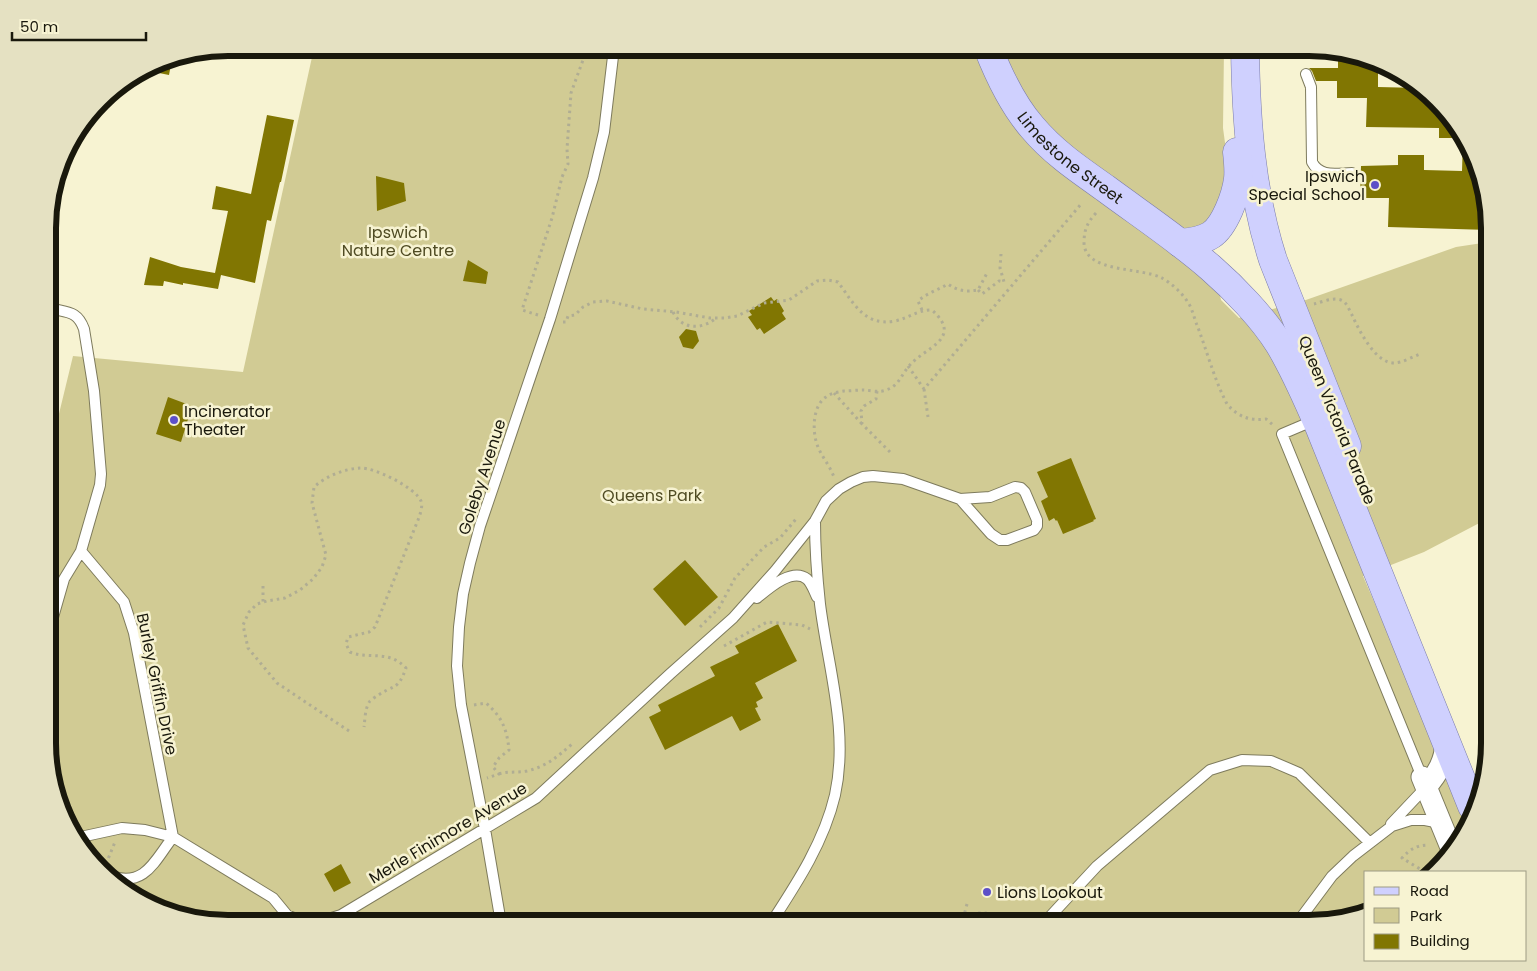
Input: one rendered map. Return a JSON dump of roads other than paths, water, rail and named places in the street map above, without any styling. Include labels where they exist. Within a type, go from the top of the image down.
[{"type":"main road","name":"Limestone Street","points":[[992,56],[1016,105],[1031,126],[1048,144],[1066,160],[1180,243]]},
{"type":"main road","points":[[1180,243],[1211,235],[1220,225],[1238,184],[1239,173],[1235,130],[1245,61]]},
{"type":"main road","name":"Queen Victoria Parade","points":[[1245,61],[1252,163],[1264,231],[1273,260],[1478,771]]},
{"type":"main road","name":"Queen Victoria Parade","points":[[1180,243],[1230,286],[1274,336],[1305,393],[1470,802]]},
{"type":"street","points":[[1444,848],[1440,823],[1424,782],[1441,767],[1446,743]]},
{"type":"lane","name":"Goleby Avenue","points":[[500,915],[461,706],[457,666],[464,594],[480,526],[550,319],[587,201],[606,116],[613,56]]},
{"type":"lane","points":[[1306,74],[1311,87],[1312,162],[1318,171],[1324,173],[1352,173]]},
{"type":"lane","points":[[56,310],[77,315],[84,329],[94,391],[101,474],[100,485],[82,551],[64,579],[56,607]]},
{"type":"lane","points":[[1316,420],[1282,434],[1424,782],[1384,832]]},
{"type":"lane","points":[[815,521],[826,502],[839,489],[858,479],[873,476],[903,479],[960,499],[990,497],[1015,487],[1021,488],[1025,492],[1037,520],[1037,526],[1034,530],[1007,540],[1000,540],[991,534],[960,499]]},
{"type":"lane","name":"Merle Finimore Avenue","points":[[776,914],[802,875],[817,846],[829,817],[839,769],[840,733],[838,708],[820,605],[815,521]]},
{"type":"lane","name":"Merle Finimore Avenue","points":[[733,618],[775,571],[815,521]]},
{"type":"lane","name":"Burley Griffin Drive","points":[[82,551],[124,602],[134,633],[173,837]]},
{"type":"lane","name":"Merle Finimore Avenue","points":[[341,915],[536,798],[670,674],[733,618],[780,580],[794,576],[803,577],[808,580],[820,605]]},
{"type":"lane","points":[[1052,914],[1097,866],[1210,770],[1242,760],[1271,761],[1300,773],[1370,843]]},
{"type":"lane","points":[[1304,914],[1332,876],[1348,860],[1392,826],[1406,821],[1424,820],[1440,823]]},
{"type":"lane","name":"Merle Finimore Avenue","points":[[84,836],[122,828],[145,830],[173,837],[273,898],[287,915]]},
{"type":"lane","points":[[122,878],[130,879],[144,874],[173,837]]},
{"type":"place","name":"Ipswich Special School","points":[[1375,185]]},
{"type":"place","name":"Incinerator Theater","points":[[174,420]]},
{"type":"place","name":"Lions Lookout","points":[[987,892]]},
{"type":"park label","name":"Ipswich Nature Centre","points":[[398,241]]},
{"type":"park label","name":"Queens Park","points":[[652,495]]}]
